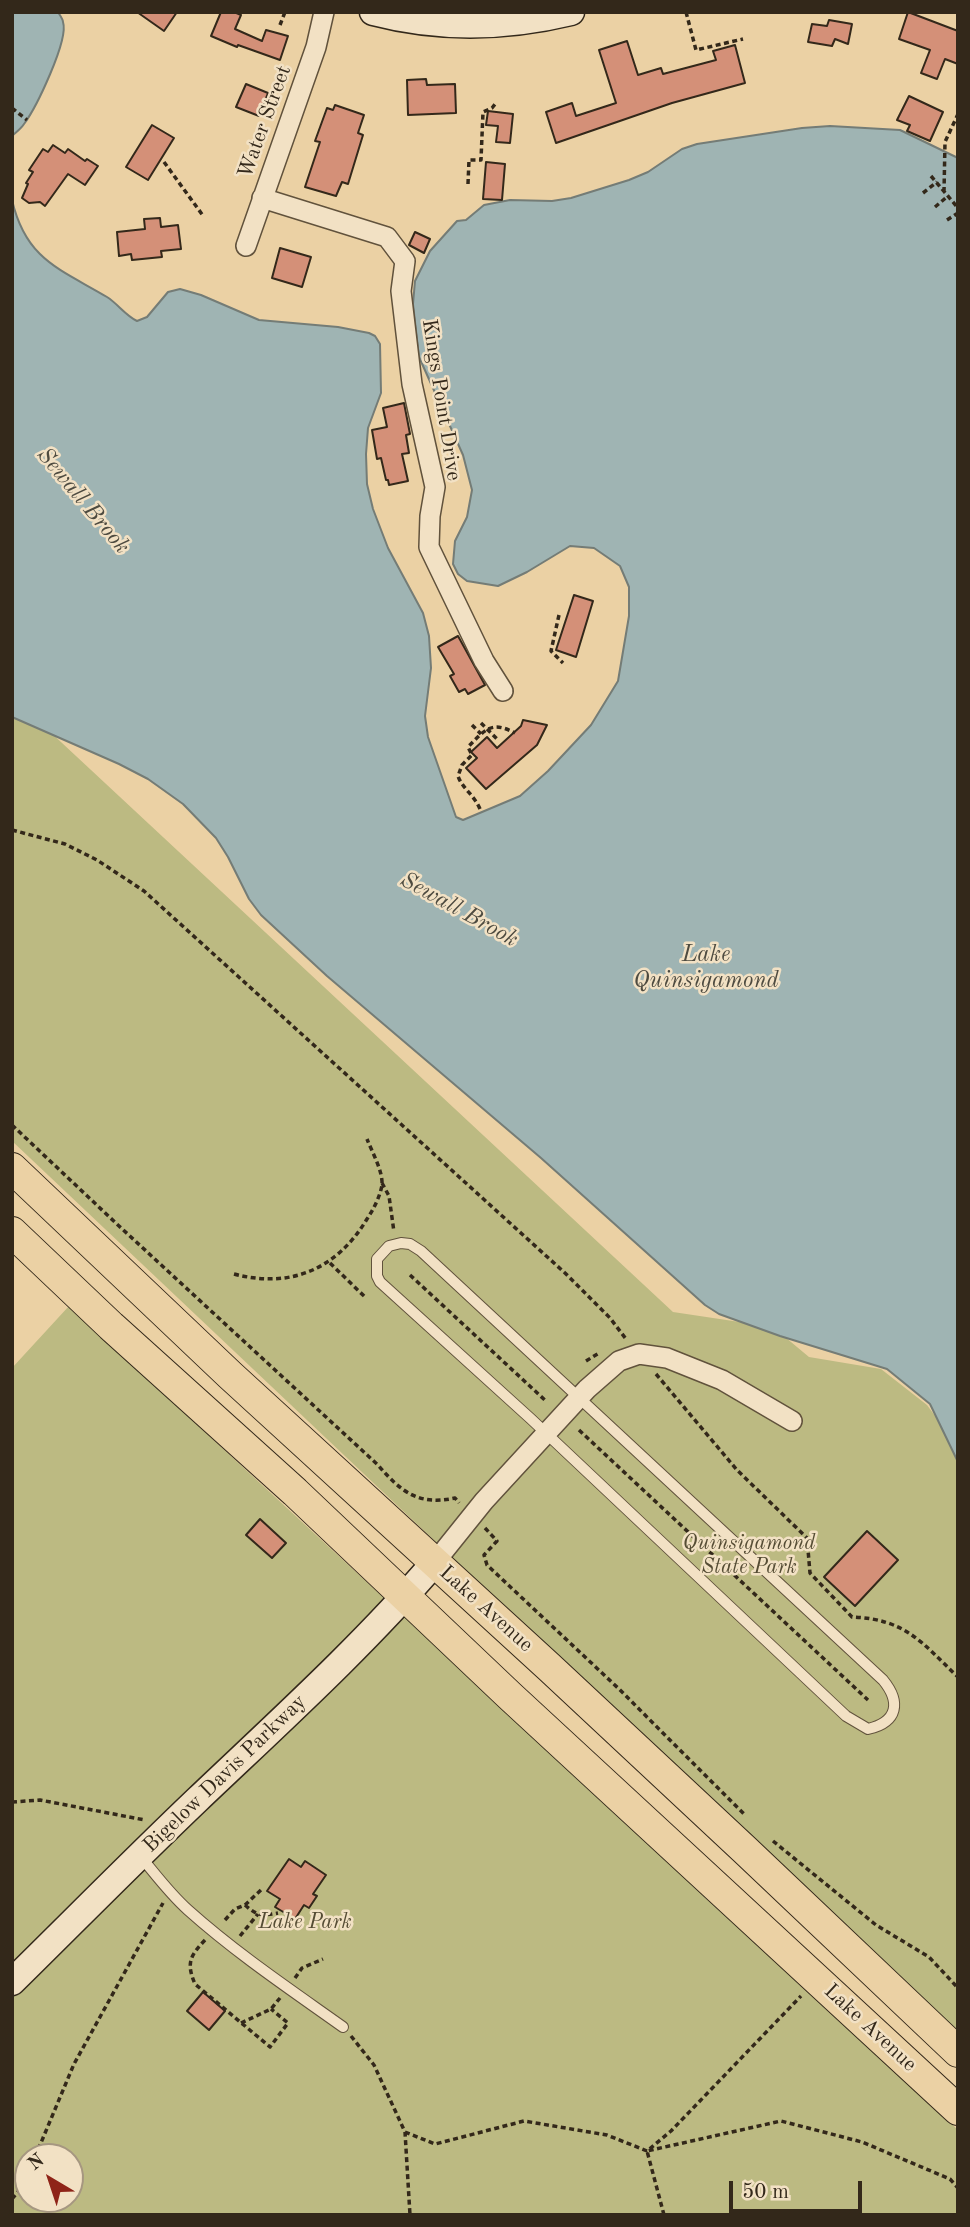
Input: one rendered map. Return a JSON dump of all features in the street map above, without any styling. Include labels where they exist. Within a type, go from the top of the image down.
[{"type":"main road","points":[[373,12],[451,25],[516,22],[571,12]]},
{"type":"main road","name":"Lake Avenue","points":[[12,1168],[238,1382],[745,1850],[958,2052]]},
{"type":"main road","name":"Lake Avenue","points":[[12,1232],[958,2110]]},
{"type":"main road","name":"Bigelow Davis Parkway","points":[[12,1982],[331,1673],[435,1562]]},
{"type":"street","name":"Water Street","points":[[246,246],[316,47],[324,12]]},
{"type":"street","name":"Kings Point Drive","points":[[262,198],[387,237],[405,261],[401,291],[412,384],[435,487],[429,547],[484,662],[503,691]]},
{"type":"street","points":[[435,1562],[471,1515],[579,1398],[620,1361],[639,1354],[667,1358],[699,1369],[740,1389],[792,1421]]},
{"type":"lane","points":[[401,1243],[410,1244],[421,1251],[579,1398],[883,1680],[894,1698],[892,1715],[885,1724],[868,1729],[846,1716],[380,1282],[376,1268],[377,1258],[382,1251],[388,1246],[401,1243]]},
{"type":"lane","points":[[141,1856],[169,1892],[213,1931],[343,2027]]},
{"type":"path","points":[[280,25],[285,12]]},
{"type":"path","points":[[686,12],[696,50],[743,39]]},
{"type":"path","points":[[468,184],[469,160],[481,160],[483,112],[496,103]]},
{"type":"path","points":[[12,108],[27,120]]},
{"type":"path","points":[[944,191],[945,142],[958,114]]},
{"type":"path","points":[[164,162],[204,217]]},
{"type":"path","points":[[931,176],[958,210],[947,220]]},
{"type":"path","points":[[923,193],[937,182]]},
{"type":"path","points":[[935,207],[948,196]]},
{"type":"path","points":[[559,615],[551,651],[563,663]]},
{"type":"path","points":[[481,723],[499,741]]},
{"type":"path","points":[[472,725],[481,734]]},
{"type":"path","points":[[480,808],[458,776],[458,770],[472,755],[468,747],[487,729],[495,726],[515,733]]},
{"type":"path","points":[[12,830],[65,844],[97,860],[144,891],[565,1273],[610,1318],[737,1470],[807,1538],[810,1573],[852,1617],[879,1620],[911,1632],[958,1677]]},
{"type":"path","points":[[12,1125],[378,1465],[389,1479],[425,1501],[455,1498],[462,1506]]},
{"type":"path","points":[[367,1139],[382,1184],[389,1196],[394,1232]]},
{"type":"path","points":[[234,1274],[268,1280],[303,1274],[330,1262],[355,1239],[373,1209],[382,1184]]},
{"type":"path","points":[[330,1262],[366,1298]]},
{"type":"path","points":[[411,1275],[547,1402]]},
{"type":"path","points":[[579,1430],[868,1700]]},
{"type":"path","points":[[481,1524],[496,1541],[484,1555],[486,1565],[618,1688],[746,1816]]},
{"type":"path","points":[[12,1802],[40,1800],[152,1821]]},
{"type":"path","points":[[772,1840],[876,1925],[929,1956],[958,1988]]},
{"type":"path","points":[[225,1920],[262,1889]]},
{"type":"path","points":[[41,2143],[74,2064],[169,1892]]},
{"type":"path","points":[[245,1905],[255,1914],[265,1916],[278,1913]]},
{"type":"path","points":[[232,1946],[258,1914]]},
{"type":"path","points":[[213,1931],[190,1959],[189,1970],[195,1984],[270,2047],[288,2023],[271,2009]]},
{"type":"path","points":[[293,1980],[302,1968],[323,1959]]},
{"type":"path","points":[[647,2151],[671,2132],[809,1987]]},
{"type":"path","points":[[241,2023],[271,2009],[282,1995]]},
{"type":"path","points":[[343,2027],[374,2065],[405,2132],[410,2215]]},
{"type":"path","points":[[405,2132],[435,2144],[524,2121],[607,2135],[647,2151],[781,2121],[862,2142],[950,2179],[958,2188]]},
{"type":"path","points":[[647,2151],[664,2215]]},
{"type":"green space","name":"Quinsigamond State Park","points":[[18,702],[673,1312],[773,1327],[809,1357],[881,1369],[927,1405],[950,1436],[958,1463],[958,2036],[12,1141],[12,709]]},
{"type":"green space","name":"Lake Park","points":[[69,1306],[958,2130],[958,2215],[12,2215],[12,1368]]},
{"type":"water","points":[[12,12],[58,12],[64,31],[56,58],[36,104],[24,124],[12,136]]},
{"type":"water","name":"Lake Quinsigamond","points":[[830,126],[900,130],[958,158],[958,1462],[930,1404],[887,1369],[780,1336],[719,1314],[705,1305],[541,1158],[327,976],[261,915],[249,899],[216,838],[183,804],[148,779],[119,764],[12,717],[12,200],[26,237],[47,261],[107,297],[137,321],[147,317],[168,292],[180,289],[259,320],[338,327],[375,336],[380,344],[381,393],[368,428],[367,484],[388,548],[423,613],[429,636],[431,668],[425,716],[428,737],[456,817],[463,820],[520,796],[548,771],[591,725],[618,681],[629,616],[629,587],[620,566],[594,548],[570,546],[498,586],[467,581],[458,574],[453,564],[455,541],[467,517],[472,490],[463,455],[419,357],[413,304],[415,281],[430,251],[457,221],[466,220],[484,205],[510,200],[552,201],[571,198],[648,172],[682,149],[697,144]]},
{"type":"building","points":[[137,12],[177,12],[164,31]]},
{"type":"building","points":[[221,12],[241,15],[235,29],[262,41],[266,30],[288,36],[280,60],[211,36]]},
{"type":"building","points":[[908,12],[958,31],[958,64],[945,59],[937,79],[921,73],[930,50],[899,39]]},
{"type":"building","points":[[829,20],[852,24],[848,44],[835,39],[832,46],[808,42],[812,24],[827,26]]},
{"type":"building","points":[[627,41],[638,75],[661,68],[663,74],[716,60],[713,51],[735,45],[745,83],[672,103],[556,143],[546,112],[572,103],[576,116],[616,103],[599,50]]},
{"type":"building","points":[[426,79],[427,85],[455,84],[456,113],[408,115],[407,80]]},
{"type":"building","points":[[246,84],[268,93],[259,116],[236,107]]},
{"type":"building","points":[[909,96],[943,112],[930,141],[907,131],[910,125],[897,120]]},
{"type":"building","points":[[335,105],[364,115],[358,133],[363,135],[348,184],[342,182],[336,196],[305,187],[320,142],[315,141],[327,108],[333,110]]},
{"type":"building","points":[[488,111],[513,114],[510,143],[496,142],[498,126],[486,125]]},
{"type":"building","points":[[152,125],[174,138],[148,180],[126,167]]},
{"type":"building","points":[[53,145],[65,153],[68,149],[98,166],[85,185],[68,174],[45,206],[40,202],[29,203],[22,198],[28,184],[26,183],[33,172],[29,170],[43,149],[48,152]]},
{"type":"building","points":[[486,162],[505,164],[502,200],[483,199]]},
{"type":"building","points":[[160,218],[161,227],[178,225],[181,249],[161,251],[162,257],[132,260],[131,254],[119,256],[117,232],[145,229],[144,219]]},
{"type":"building","points":[[415,232],[430,239],[424,253],[409,245]]},
{"type":"building","points":[[280,248],[311,257],[302,287],[272,278]]},
{"type":"building","points":[[404,403],[410,434],[406,435],[409,453],[402,454],[408,481],[389,485],[381,458],[377,459],[372,430],[387,427],[383,408]]},
{"type":"building","points":[[574,595],[593,601],[576,657],[556,650]]},
{"type":"building","points":[[458,636],[485,685],[468,694],[465,689],[459,692],[450,676],[454,674],[438,647]]},
{"type":"building","points":[[523,720],[547,725],[537,745],[486,789],[466,768],[477,758],[471,752],[487,737],[497,748],[521,726]]},
{"type":"building","points":[[260,1519],[286,1543],[272,1558],[246,1535]]},
{"type":"building","points":[[867,1531],[898,1560],[855,1606],[824,1577]]},
{"type":"building","points":[[289,1859],[301,1867],[305,1861],[326,1875],[313,1894],[317,1896],[309,1908],[304,1905],[295,1919],[275,1907],[280,1899],[267,1891]]},
{"type":"building","points":[[203,1992],[225,2011],[209,2030],[187,2011]]},
{"type":"water label","name":"Sewall Brook","points":[[83,501]]},
{"type":"water label","name":"Sewall Brook","points":[[459,910]]}]
